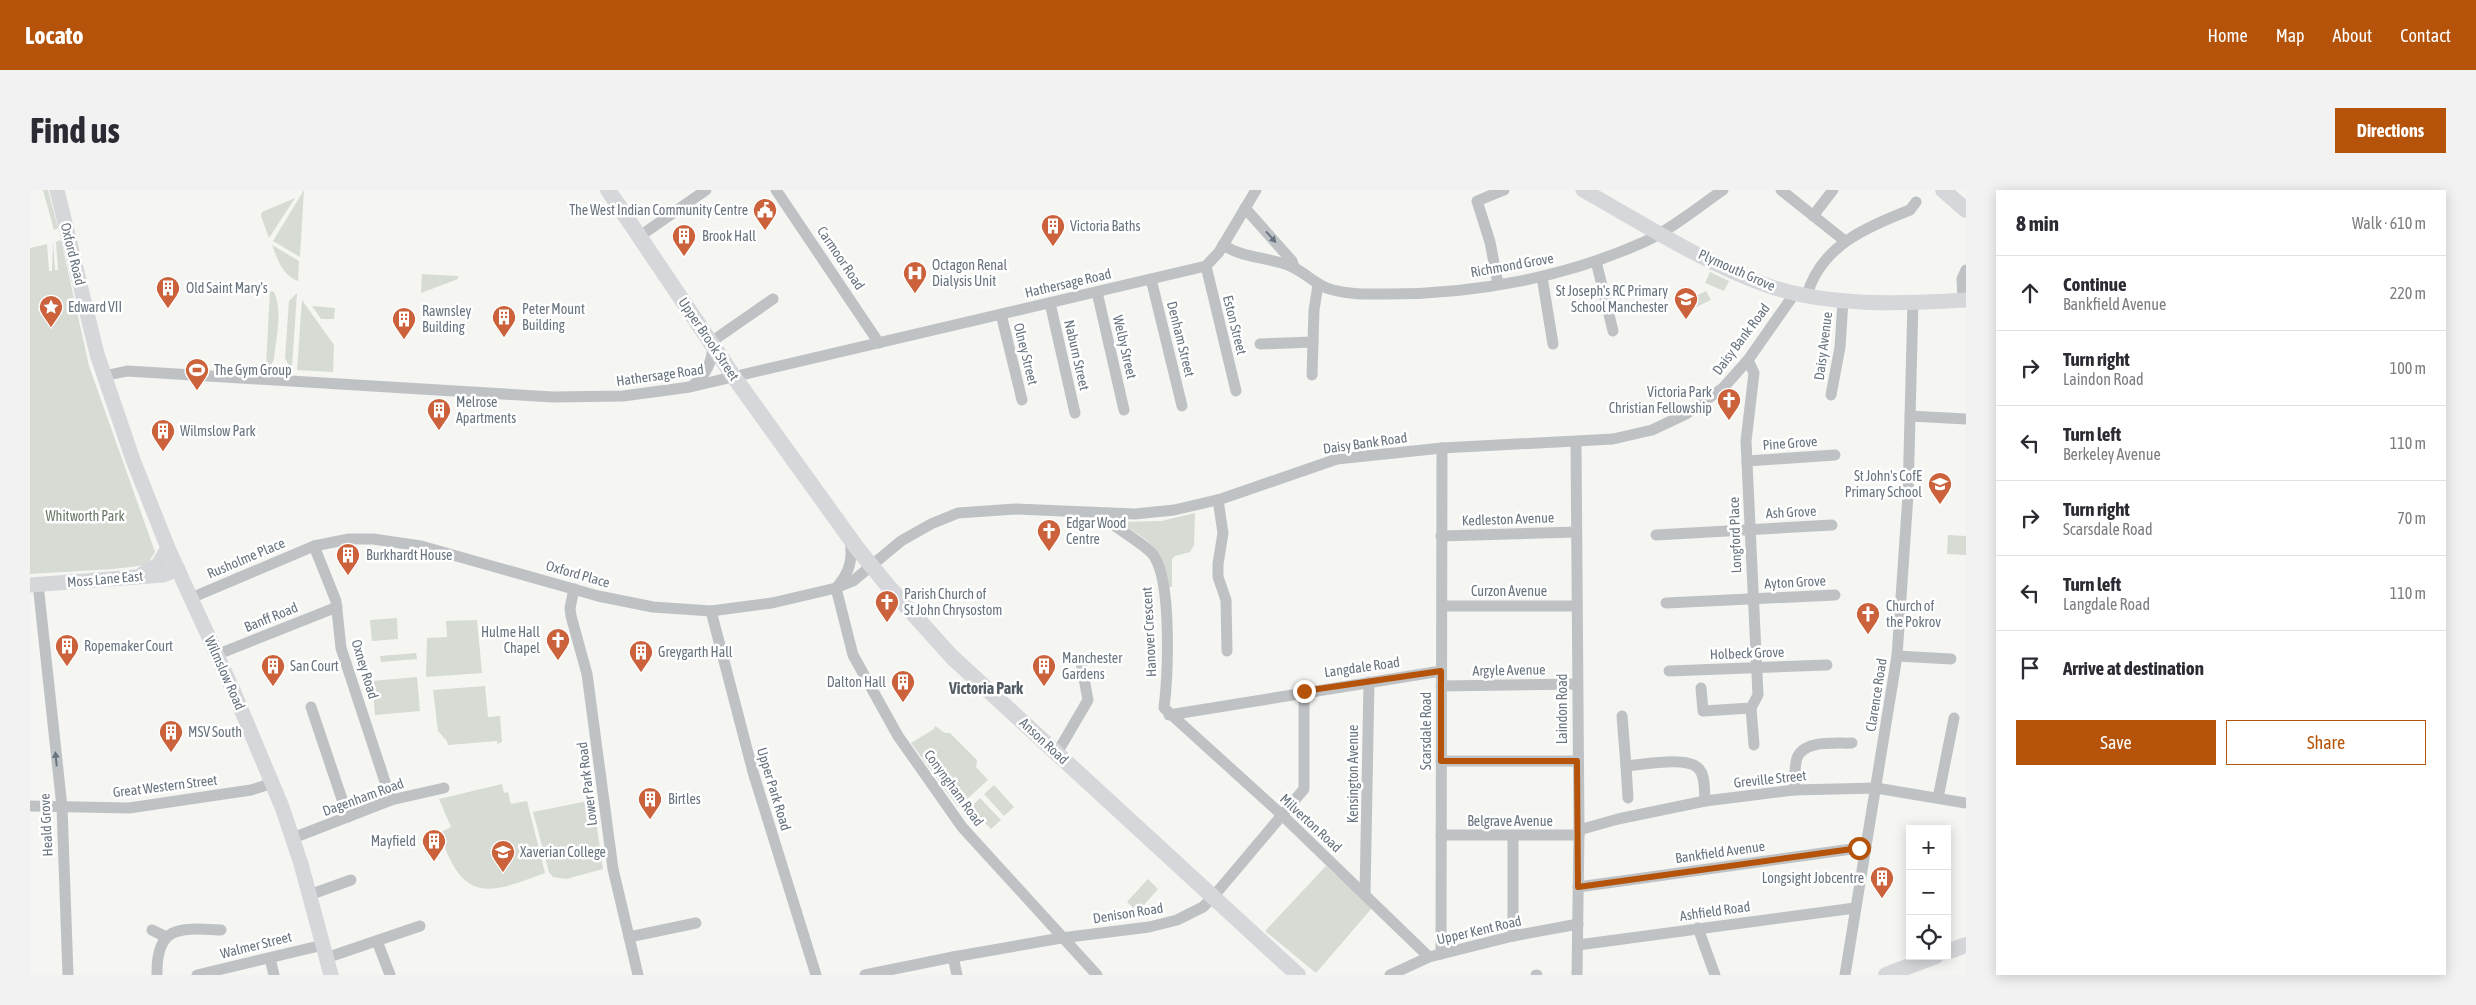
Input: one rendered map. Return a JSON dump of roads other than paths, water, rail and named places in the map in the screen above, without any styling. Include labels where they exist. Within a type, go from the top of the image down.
[{"type":"highway","name":"Upper Brook Street","points":[[608,190],[734,376],[814,486]]},
{"type":"highway","points":[[1942,190],[1966,210]]},
{"type":"highway","name":"Anson Road","points":[[814,486],[872,567],[952,657],[1298,975]]},
{"type":"highway","points":[[1951,951],[1966,945]]},
{"type":"highway","points":[[1886,975],[1925,960]]},
{"type":"main road","name":"Oxford Road","points":[[57,190],[104,376]]},
{"type":"main road","name":"Plymouth Grove","points":[[1583,190],[1659,233],[1739,274],[1801,294],[1843,301],[1964,300]]},
{"type":"main road","name":"Wilmslow Road","points":[[104,376],[133,460],[168,548],[273,783],[293,838],[331,975]]},
{"type":"main road","points":[[138,576],[155,568],[168,548]]},
{"type":"main road","name":"Moss Lane East","points":[[34,584],[163,575],[178,569]]},
{"type":"street","points":[[640,236],[706,190]]},
{"type":"street","name":"Carmoor Road","points":[[776,190],[879,343]]},
{"type":"street","points":[[1206,266],[1223,245],[1256,190]]},
{"type":"street","points":[[1498,284],[1490,242],[1477,201],[1504,190]]},
{"type":"street","name":"Richmond Grove","points":[[1223,245],[1234,252],[1294,267],[1318,285],[1348,293],[1434,293],[1542,277],[1596,261],[1646,241],[1723,190]]},
{"type":"street","points":[[1781,190],[1846,241]]},
{"type":"street","points":[[1813,216],[1833,190]]},
{"type":"street","name":"Daisy Bank Road","points":[[872,567],[901,541],[931,524],[958,514],[990,510],[1023,509],[1099,514],[1134,514],[1218,500],[1337,459],[1442,448],[1613,439],[1644,432],[1677,418],[1723,388],[1801,294],[1822,262],[1846,241],[1910,210],[1916,202]]},
{"type":"street","name":"Richmond Grove","points":[[1245,208],[1292,261],[1294,267]]},
{"type":"street","points":[[1596,261],[1613,331]]},
{"type":"street","name":"Hathersage Road","points":[[104,376],[127,371],[553,397],[623,396],[690,387],[1206,266]]},
{"type":"street","name":"Eston Street","points":[[1206,266],[1236,391]]},
{"type":"street","points":[[1964,300],[1962,279],[1966,270]]},
{"type":"street","points":[[1542,277],[1553,344]]},
{"type":"street","name":"Denham Street","points":[[1151,279],[1182,406]]},
{"type":"street","points":[[1312,375],[1318,285]]},
{"type":"street","name":"Welby Street","points":[[1097,292],[1124,410]]},
{"type":"street","points":[[690,387],[700,379],[710,364],[712,344],[773,299]]},
{"type":"street","name":"Daisy Avenue","points":[[1831,394],[1840,347],[1843,301]]},
{"type":"street","name":"Clarence Road","points":[[1845,975],[1897,656],[1904,562],[1913,301]]},
{"type":"street","name":"Naburn Street","points":[[1050,303],[1075,413]]},
{"type":"street","name":"Olney Street","points":[[1001,314],[1022,400]]},
{"type":"street","points":[[1260,344],[1313,342]]},
{"type":"street","name":"Longford Place","points":[[1748,360],[1754,373],[1746,433],[1758,695],[1751,708],[1754,745]]},
{"type":"street","points":[[1910,416],[1966,419]]},
{"type":"street","name":"Laindon Road","points":[[1576,442],[1579,833],[1577,975]]},
{"type":"street","name":"Scarsdale Road","points":[[1435,956],[1441,836],[1442,448]]},
{"type":"street","name":"Pine Grove","points":[[1747,461],[1835,455]]},
{"type":"street","points":[[1218,500],[1223,533],[1218,577],[1226,600],[1227,651]]},
{"type":"street","name":"Hanover Crescent","points":[[1099,514],[1154,556],[1161,574],[1168,653],[1164,708],[1169,715]]},
{"type":"street","name":"Ash Grove","points":[[1656,535],[1832,525]]},
{"type":"street","name":"Kedleston Avenue","points":[[1441,536],[1576,532]]},
{"type":"street","points":[[836,588],[850,568],[852,552],[849,537]]},
{"type":"street","name":"Oxford Place","points":[[314,546],[349,539],[402,542],[501,567],[574,589],[653,607],[711,611],[772,603],[836,588],[853,581],[872,567]]},
{"type":"street","name":"Rusholme Place","points":[[190,598],[314,546]]},
{"type":"street","name":"Oxney Road","points":[[314,546],[337,607],[341,648],[391,800]]},
{"type":"street","name":"Heald Grove","points":[[34,584],[62,807],[68,975]]},
{"type":"street","name":"Conyngham Road","points":[[836,588],[853,655],[898,736],[962,827],[1061,938],[1097,975]]},
{"type":"street","name":"Lower Park Road","points":[[574,589],[570,608],[571,616],[590,692],[614,869],[638,975]]},
{"type":"street","name":"Ayton Grove","points":[[1666,603],[1835,595]]},
{"type":"street","name":"Curzon Avenue","points":[[1442,606],[1577,606]]},
{"type":"street","name":"Banff Road","points":[[216,655],[337,607]]},
{"type":"street","name":"Upper Park Road","points":[[711,611],[753,772],[816,975]]},
{"type":"street","points":[[1897,656],[1951,659]]},
{"type":"street","points":[[1056,753],[1088,700],[1081,662]]},
{"type":"street","name":"Holbeck Grove","points":[[1669,671],[1827,664]]},
{"type":"street","name":"Langdale Road","points":[[1169,715],[1304,691],[1441,671]]},
{"type":"street","name":"Kensington Avenue","points":[[1365,895],[1369,682]]},
{"type":"street","name":"Argyle Avenue","points":[[1441,686],[1577,684]]},
{"type":"street","points":[[1701,688],[1703,715],[1751,708]]},
{"type":"street","name":"Denison Road","points":[[865,975],[1061,938],[1136,929],[1177,920],[1203,907],[1304,789],[1304,691]]},
{"type":"street","points":[[311,706],[348,817]]},
{"type":"street","name":"Milverton Road","points":[[1169,715],[1282,815],[1365,895],[1435,956]]},
{"type":"street","points":[[1622,716],[1628,798]]},
{"type":"street","points":[[1938,798],[1954,718]]},
{"type":"street","points":[[1794,790],[1798,756],[1805,748],[1835,740],[1852,743]]},
{"type":"street","points":[[1441,761],[1577,761]]},
{"type":"street","points":[[1626,766],[1686,761],[1698,768],[1703,778],[1705,801]]},
{"type":"street","name":"Great Western Street","points":[[30,806],[129,808],[251,790],[273,783]]},
{"type":"street","name":"Dagenham Road","points":[[293,838],[391,800],[444,788]]},
{"type":"street","name":"Greville Street","points":[[1579,833],[1618,818],[1705,801],[1794,790],[1876,788],[1966,803]]},
{"type":"street","name":"Belgrave Avenue","points":[[1441,836],[1513,837],[1579,833]]},
{"type":"street","points":[[1513,837],[1513,936]]},
{"type":"street","name":"Bankfield Avenue","points":[[1578,887],[1866,847]]},
{"type":"street","points":[[309,895],[351,880]]},
{"type":"street","name":"Ashfield Road","points":[[1578,945],[1855,908]]},
{"type":"street","points":[[628,937],[696,922]]},
{"type":"street","points":[[157,975],[159,955],[166,937],[181,929],[204,924],[221,930]]},
{"type":"street","name":"Upper Kent Road","points":[[1390,975],[1435,956],[1513,936],[1578,924]]},
{"type":"street","name":"Walmer Street","points":[[197,975],[270,958],[324,951],[377,941],[420,926]]},
{"type":"street","points":[[1698,928],[1715,975]]},
{"type":"street","points":[[152,930],[166,937]]},
{"type":"street","points":[[377,941],[390,975]]},
{"type":"street","points":[[953,957],[958,975]]},
{"type":"street","points":[[270,958],[274,975]]},
{"type":"place","name":"The West Indian Community Centre","points":[[765,231]]},
{"type":"place","name":"Victoria Baths","points":[[1053,247]]},
{"type":"place","name":"Brook Hall","points":[[684,257]]},
{"type":"place","name":"Octagon Renal Dialysis Unit","points":[[915,294]]},
{"type":"place","name":"Old Saint Mary’s","points":[[168,309]]},
{"type":"place","name":"St Joseph's RC Primary School Manchester","points":[[1686,320]]},
{"type":"place","name":"Edward VII","points":[[51,328]]},
{"type":"place","name":"Peter Mount Building","points":[[504,338]]},
{"type":"place","name":"Rawnsley Building","points":[[404,340]]},
{"type":"place","name":"The Gym Group","points":[[197,391]]},
{"type":"place","name":"Victoria Park Christian Fellowship","points":[[1729,421]]},
{"type":"place","name":"Melrose Apartments","points":[[439,431]]},
{"type":"place","name":"Wilmslow Park","points":[[163,452]]},
{"type":"place","name":"St John's CofE Primary School","points":[[1940,505]]},
{"type":"place","name":"Edgar Wood Centre","points":[[1049,552]]},
{"type":"place","name":"Burkhardt House","points":[[348,576]]},
{"type":"place","name":"Parish Church of St John Chrysostom","points":[[887,623]]},
{"type":"place","name":"Church of the Pokrov","points":[[1868,635]]},
{"type":"place","name":"Hulme Hall Chapel","points":[[558,661]]},
{"type":"place","name":"Ropemaker Court","points":[[67,667]]},
{"type":"place","name":"Greygarth Hall","points":[[641,673]]},
{"type":"place","name":"San Court","points":[[273,687]]},
{"type":"place","name":"Manchester Gardens","points":[[1044,687]]},
{"type":"place","name":"Dalton Hall","points":[[903,703]]},
{"type":"place","name":"MSV South","points":[[171,753]]},
{"type":"place","name":"Birtles","points":[[650,820]]},
{"type":"place","name":"Mayfield","points":[[434,862]]},
{"type":"place","name":"Xaverian College","points":[[503,873]]},
{"type":"place","name":"Longsight Jobcentre","points":[[1882,899]]},
{"type":"district","name":"Victoria Park","points":[[986,688]]},
{"type":"park label","name":"Whitworth Park","points":[[85,516]]}]
